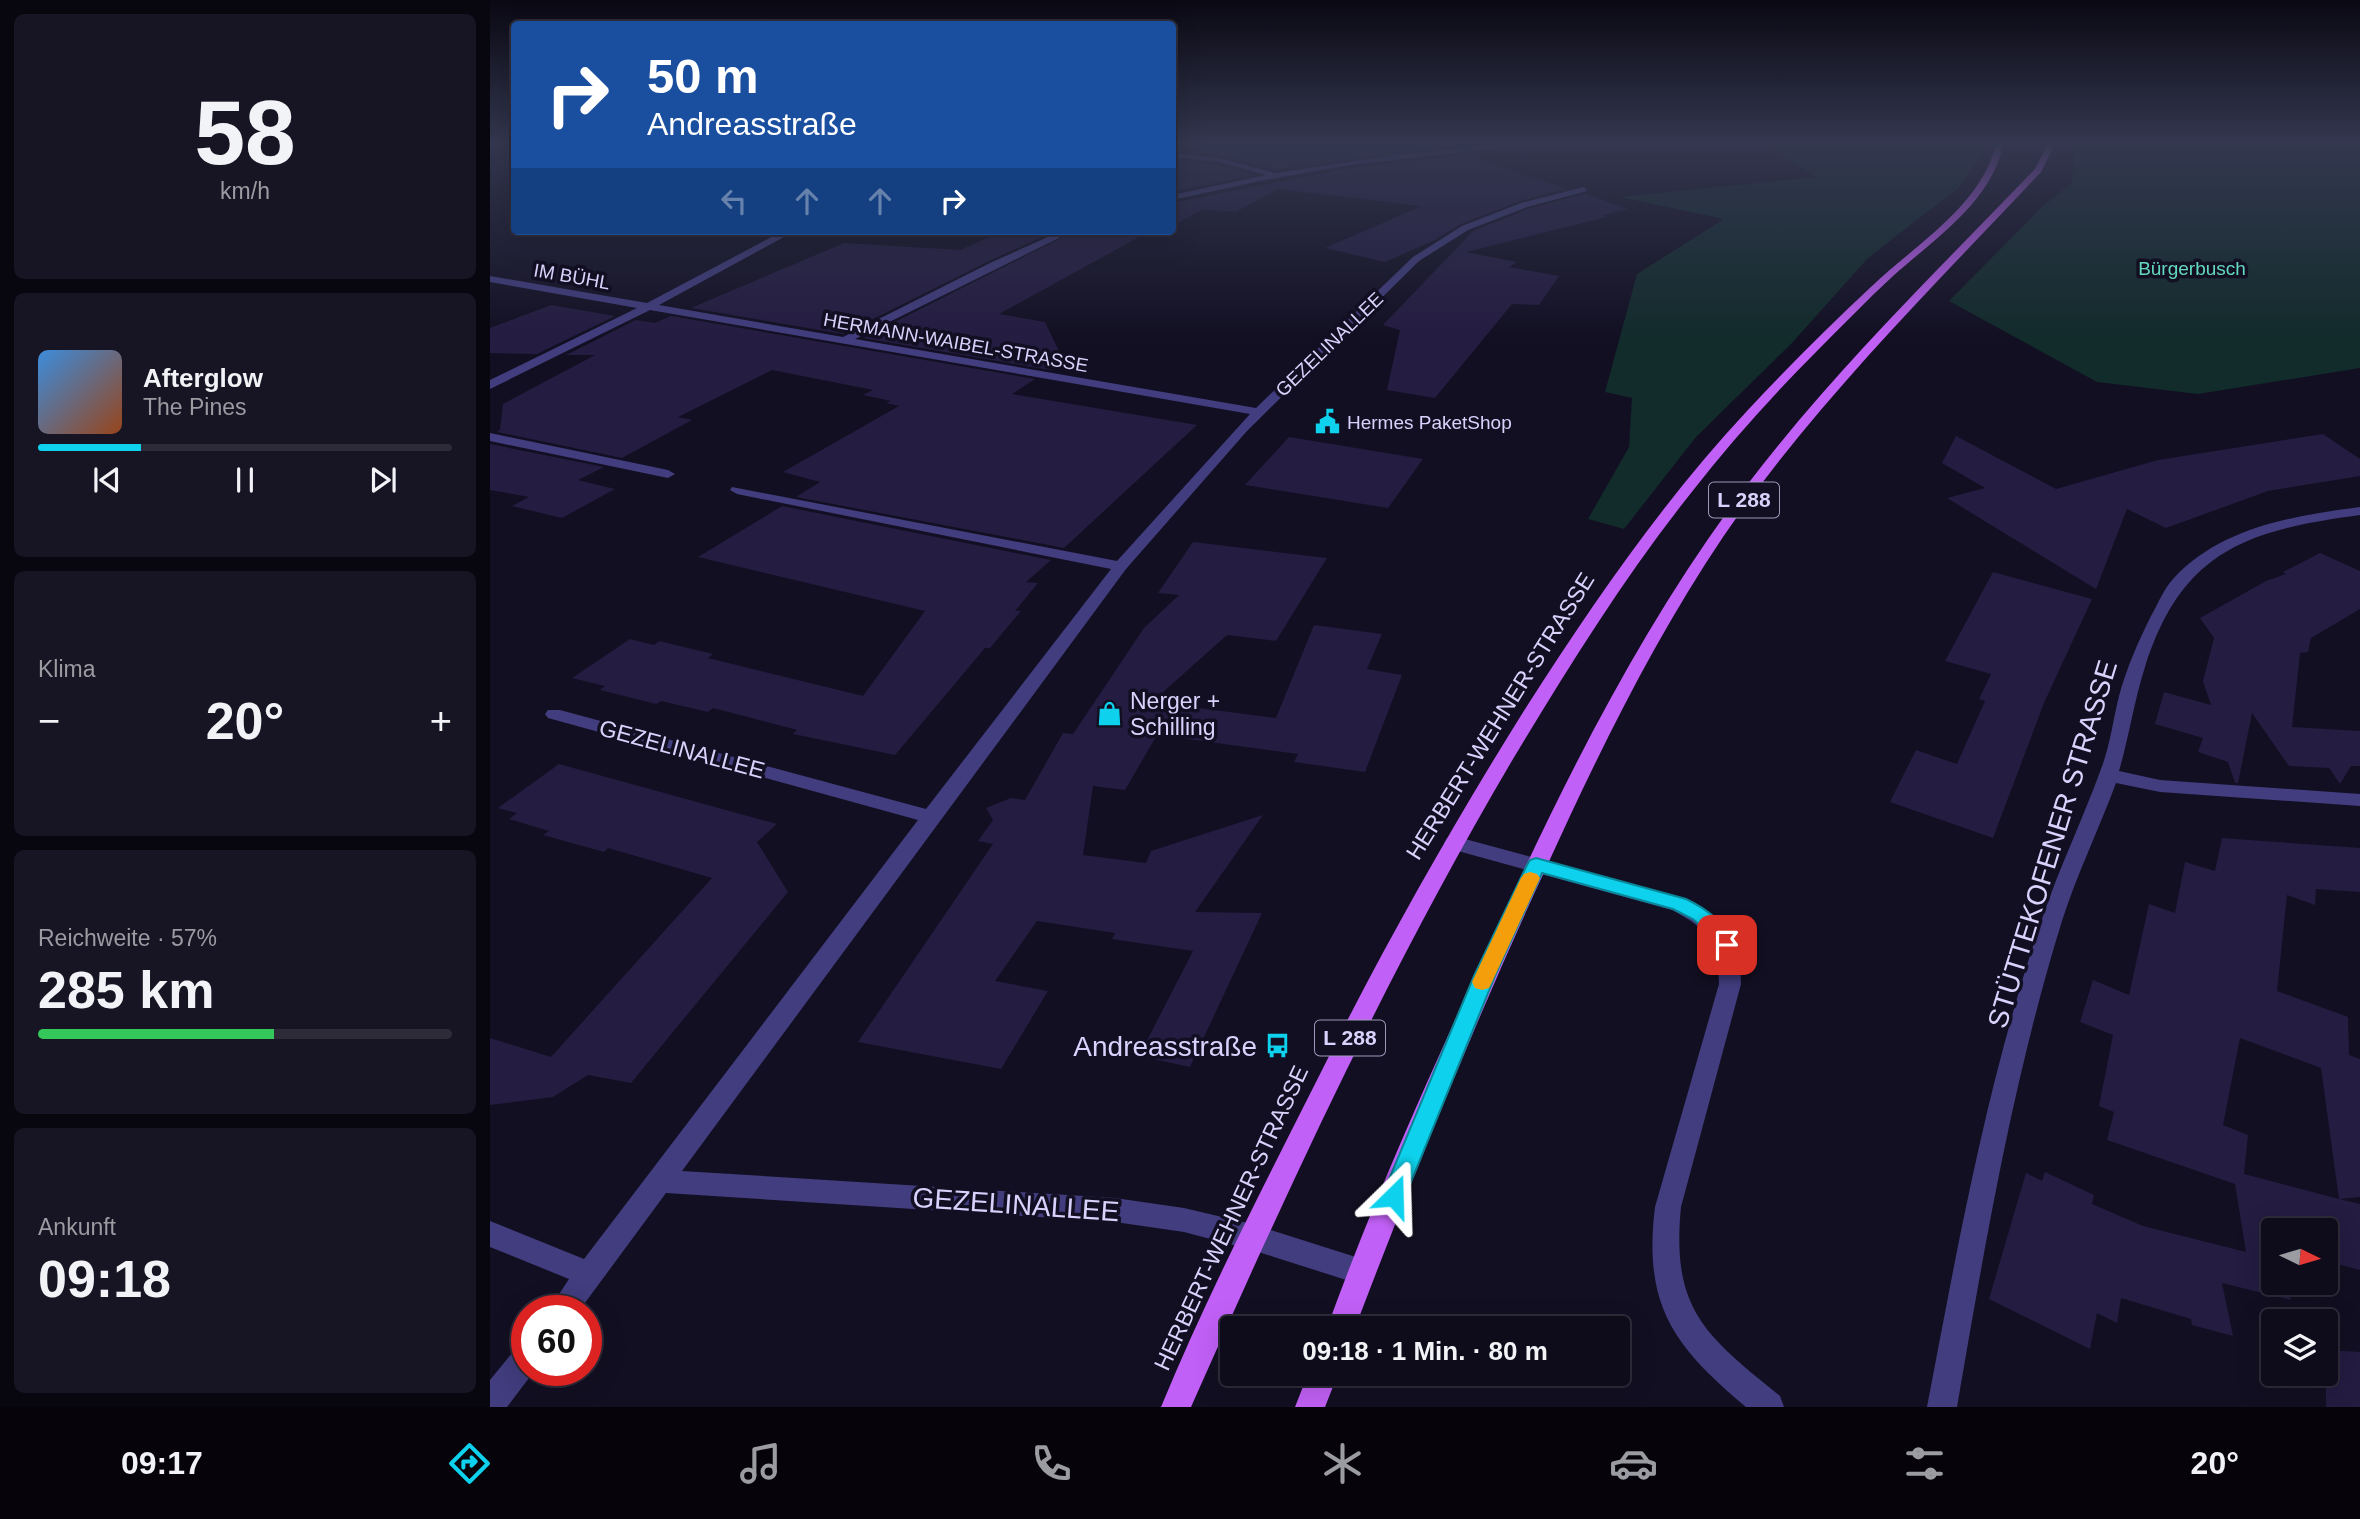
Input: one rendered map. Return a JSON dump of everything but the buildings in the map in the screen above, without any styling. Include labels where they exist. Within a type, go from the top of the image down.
[{"type":"main road","name":"HERBERT-WEHNER-STRASSE","points":[[1176,1407],[1252,1237],[1335,1066],[1454,843],[1591,618],[1659,523],[1706,466],[1791,373],[1877,286],[1959,210]]},
{"type":"main road","name":"L 288","points":[[1346,1316],[1485,976],[1603,725],[1716,537],[1800,429],[2002,210]]},
{"type":"main road","points":[[1310,1407],[1318,1386]]},
{"type":"street","name":"GEZELINALLEE","points":[[574,1295],[1121,566],[1258,412],[1416,259],[1465,228],[1512,210]]},
{"type":"street","points":[[490,385],[649,306],[782,235]]},
{"type":"street","points":[[845,340],[992,265],[1059,235]]},
{"type":"street","name":"IM BÜHL","points":[[490,279],[649,306]]},
{"type":"street","name":"HERMANN-WAIBEL-STRASSE","points":[[649,306],[1258,412]]},
{"type":"street","points":[[490,436],[668,474]]},
{"type":"street","points":[[737,490],[1121,566]]},
{"type":"street","name":"STÜTTEKOFENER STRASSE","points":[[1942,1407],[1962,1291],[2046,938],[2069,870],[2108,775],[2142,651],[2176,586],[2199,564],[2241,538],[2318,517],[2360,511]]},
{"type":"street","name":"GEZELINALLEE","points":[[554,714],[931,817]]},
{"type":"street","points":[[2108,775],[2160,786],[2360,800]]},
{"type":"street","points":[[1454,843],[1679,904],[1700,914],[1715,928],[1727,945],[1731,963],[1730,984],[1668,1207],[1663,1234],[1664,1258],[1676,1308],[1703,1349],[1769,1407]]},
{"type":"street","name":"GEZELINALLEE","points":[[661,1181],[1115,1210],[1184,1220],[1252,1237],[1362,1272]]},
{"type":"street","points":[[490,1234],[590,1275]]},
{"type":"street","points":[[490,1404],[511,1377]]},
{"type":"green space","points":[[1680,210],[1930,210],[1868,258],[1791,344],[1696,437],[1624,529],[1588,519],[1629,447],[1632,398],[1605,392],[1637,274],[1724,219]]},
{"type":"green space","name":"Bürgerbusch","points":[[2039,210],[2360,210],[2360,368],[2198,394],[2097,382],[1949,301]]},
{"type":"slow traffic","points":[[1482,982],[1530,878]]},
{"type":"place","name":"Hermes PaketShop","points":[[1327,422]]},
{"type":"place","name":"Nerger + Schilling","points":[[1110,714]]},
{"type":"place","name":"Andreasstraße","points":[[1277,1046]]},
{"type":"route","points":[[1394,1196],[1485,976],[1536,865],[1679,904],[1700,914],[1715,928],[1727,945]]}]
